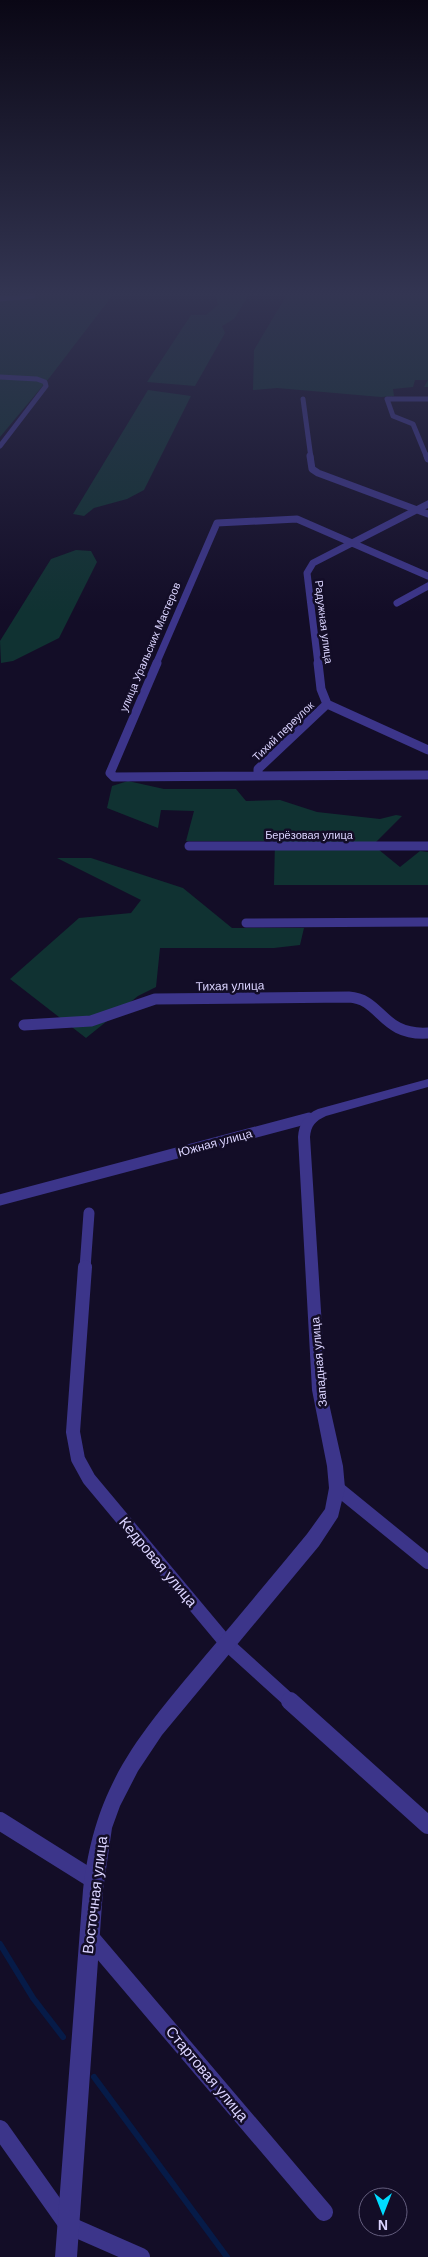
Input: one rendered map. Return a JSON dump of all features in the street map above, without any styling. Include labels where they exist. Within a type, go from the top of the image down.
[{"type":"street","points":[[0,446],[34,401]]},
{"type":"street","points":[[303,401],[312,468],[318,473],[428,514]]},
{"type":"street","points":[[388,401],[393,416],[413,424],[428,459]]},
{"type":"street","name":"Радужная улица","points":[[327,704],[321,689],[307,573],[309,566],[428,504]]},
{"type":"street","name":"улица Уральских Мастеров","points":[[258,776],[114,778],[110,773],[218,523],[297,519],[353,543]]},
{"type":"street","points":[[353,543],[428,576]]},
{"type":"street","points":[[396,603],[428,586]]},
{"type":"street","points":[[327,704],[341,713],[428,750]]},
{"type":"street","name":"Тихий переулок","points":[[258,776],[258,769],[294,739],[302,727],[327,704]]},
{"type":"street","points":[[258,776],[428,775]]},
{"type":"street","name":"Берёзовая улица","points":[[190,846],[428,846]]},
{"type":"street","points":[[246,923],[428,922]]},
{"type":"street","name":"Тихая улица","points":[[24,1025],[91,1021],[155,1000],[341,997],[356,998],[368,1004],[389,1025],[404,1032],[428,1033]]},
{"type":"street","name":"Южная улица","points":[[0,1200],[309,1118],[322,1112],[428,1083]]},
{"type":"street","name":"Западная улица","points":[[309,1118],[305,1127],[304,1137],[319,1390],[335,1466],[337,1488]]},
{"type":"street","name":"Кедровая улица","points":[[89,1213],[73,1432],[78,1459],[89,1479],[227,1644],[428,1825]]},
{"type":"street","points":[[337,1488],[428,1562]]},
{"type":"street","name":"Восточная улица","points":[[66,2257],[78,2054],[94,1880],[103,1830],[117,1790],[135,1758],[156,1729],[313,1540],[332,1512],[337,1488]]},
{"type":"street","points":[[0,1822],[94,1880]]},
{"type":"street","name":"Стартовая улица","points":[[90,1937],[324,2212]]},
{"type":"street","points":[[0,2129],[68,2224],[141,2257]]},
{"type":"green space","points":[[0,401],[30,401],[0,437]]},
{"type":"green space","points":[[141,401],[188,401],[144,490],[127,499],[94,508],[84,516],[73,514]]},
{"type":"green space","points":[[76,550],[91,551],[97,562],[59,638],[13,661],[1,663],[0,641],[51,559]]},
{"type":"green space","points":[[128,781],[164,789],[236,789],[246,801],[280,800],[317,812],[380,819],[396,815],[402,816],[373,845],[400,867],[420,851],[428,852],[428,885],[274,885],[275,841],[186,841],[194,811],[161,810],[158,828],[107,808],[112,786]]},
{"type":"green space","points":[[57,858],[91,858],[183,888],[232,928],[304,928],[300,945],[274,948],[160,948],[156,987],[138,996],[86,1038],[10,979],[79,918],[131,913],[141,900]]},
{"type":"waterway","points":[[0,1944],[33,1998],[63,2037]]},
{"type":"waterway","points":[[94,2077],[227,2257]]}]
